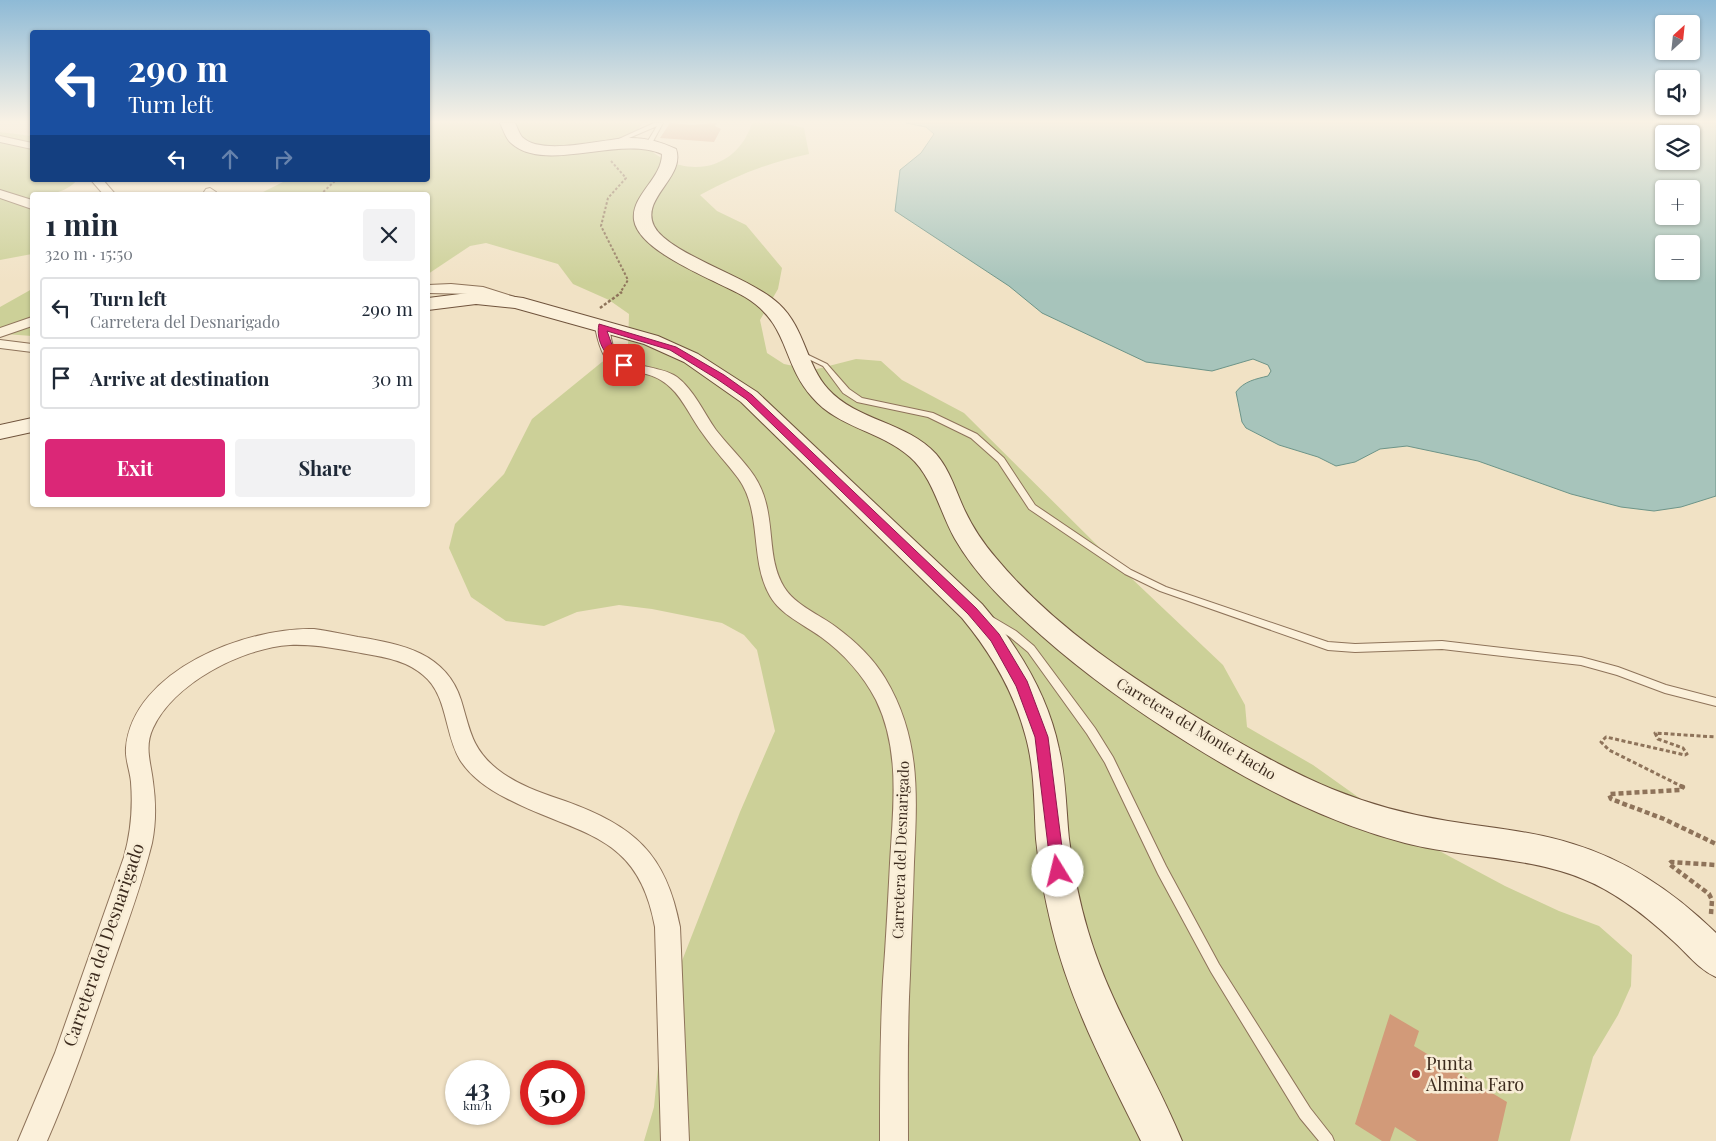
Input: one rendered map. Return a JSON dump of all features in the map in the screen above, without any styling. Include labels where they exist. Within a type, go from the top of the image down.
[{"type":"main road","name":"Carretera del Monte Hacho","points":[[665,176],[646,204],[642,214],[648,233],[670,249],[752,292],[769,304],[783,319],[814,387],[833,406],[896,436],[926,458],[936,471],[961,527],[976,552],[996,576],[1062,638],[1108,675],[1162,712],[1284,783],[1353,812],[1426,833],[1517,846],[1591,866],[1633,889],[1675,919],[1716,959]]},
{"type":"main road","points":[[430,304],[476,298],[516,302],[673,348],[721,377],[749,397],[972,611],[1005,653],[1030,701],[1041,737],[1048,776],[1053,842],[1071,931],[1086,980],[1107,1030],[1162,1141]]},
{"type":"main road","points":[[0,432],[30,425]]},
{"type":"street","points":[[99,182],[107,192]]},
{"type":"street","points":[[0,194],[23,200],[30,204]]},
{"type":"street","points":[[430,289],[468,288],[490,292],[516,302]]},
{"type":"street","points":[[0,333],[30,322]]},
{"type":"street","name":"Carretera del Desnarigado","points":[[593,323],[612,358],[624,365],[657,372],[670,378],[679,387],[721,448],[749,481],[758,503],[769,572],[779,594],[788,604],[852,652],[877,682],[887,698],[898,726],[904,756],[906,788],[895,1008],[894,1141]]},
{"type":"street","points":[[0,344],[30,348]]},
{"type":"street","name":"Carretera del Desnarigado","points":[[32,1141],[78,1025],[129,879],[140,839],[144,802],[141,770],[136,752],[140,732],[150,712],[167,694],[205,665],[223,656],[265,641],[308,636],[401,653],[422,663],[439,677],[450,695],[460,736],[469,755],[483,772],[502,785],[524,796],[607,829],[634,851],[654,879],[666,914],[675,1141]]},
{"type":"lane","points":[[800,353],[825,365],[846,391],[860,400],[930,415],[974,436],[1002,460],[1024,498],[1041,516],[1128,572],[1162,589],[1328,646],[1355,648],[1442,645],[1581,661],[1618,671],[1665,689],[1716,702]]},
{"type":"lane","points":[[972,611],[994,621],[1031,650],[1091,731],[1109,760],[1162,870],[1215,968],[1305,1113],[1328,1141]]},
{"type":"path","points":[[593,323],[623,291],[628,280],[601,226],[608,198],[625,180],[626,176]]},
{"type":"path","points":[[323,192],[334,182]]},
{"type":"path","points":[[1716,737],[1654,734],[1658,739],[1683,748],[1687,754],[1685,755],[1606,737],[1602,742],[1609,750],[1683,787],[1680,790],[1609,794],[1611,799],[1664,819],[1716,844]]},
{"type":"path","points":[[1711,918],[1712,900],[1709,894],[1669,864],[1671,862],[1716,865]]},
{"type":"green space","points":[[0,176],[30,176],[30,182],[75,182],[68,188],[57,192],[30,192],[30,254],[0,260]]},
{"type":"green space","points":[[430,176],[739,176],[700,195],[717,211],[746,225],[782,268],[778,289],[760,320],[767,353],[784,364],[813,370],[856,359],[881,361],[902,380],[964,413],[1110,558],[1223,665],[1245,705],[1247,727],[1313,765],[1417,839],[1505,886],[1559,911],[1599,926],[1632,955],[1631,986],[1618,1015],[1593,1057],[1570,1141],[644,1141],[654,1107],[664,1007],[740,812],[775,731],[757,650],[744,635],[722,623],[652,609],[619,605],[577,612],[544,626],[506,621],[471,597],[449,548],[455,524],[504,474],[532,419],[602,362],[628,346],[629,314],[609,300],[573,284],[558,264],[486,243],[470,246],[430,273],[430,192],[263,192],[283,182],[430,182]]},
{"type":"green space","points":[[30,290],[30,336],[5,334],[0,331],[0,307]]},
{"type":"water","points":[[899,176],[1716,176],[1716,496],[1681,507],[1654,511],[1621,507],[1571,494],[1478,461],[1407,446],[1380,449],[1355,462],[1336,466],[1318,457],[1279,445],[1246,428],[1242,422],[1236,392],[1246,383],[1268,376],[1271,371],[1268,365],[1253,359],[1212,371],[1146,362],[1042,313],[1009,286],[895,211]]},
{"type":"building","name":"Punta Almina Faro","points":[[1390,1014],[1419,1031],[1414,1046],[1507,1102],[1498,1141],[1417,1141],[1395,1127],[1390,1141],[1382,1141],[1355,1124]]},
{"type":"place","name":"Punta Almina Faro","points":[[1416,1074]]},
{"type":"route","points":[[624,365],[612,358],[607,348],[602,326],[673,348],[721,377],[749,397],[799,443],[972,611],[995,638],[1014,668],[1030,701],[1041,737],[1048,776],[1053,842],[1058,871]]}]
